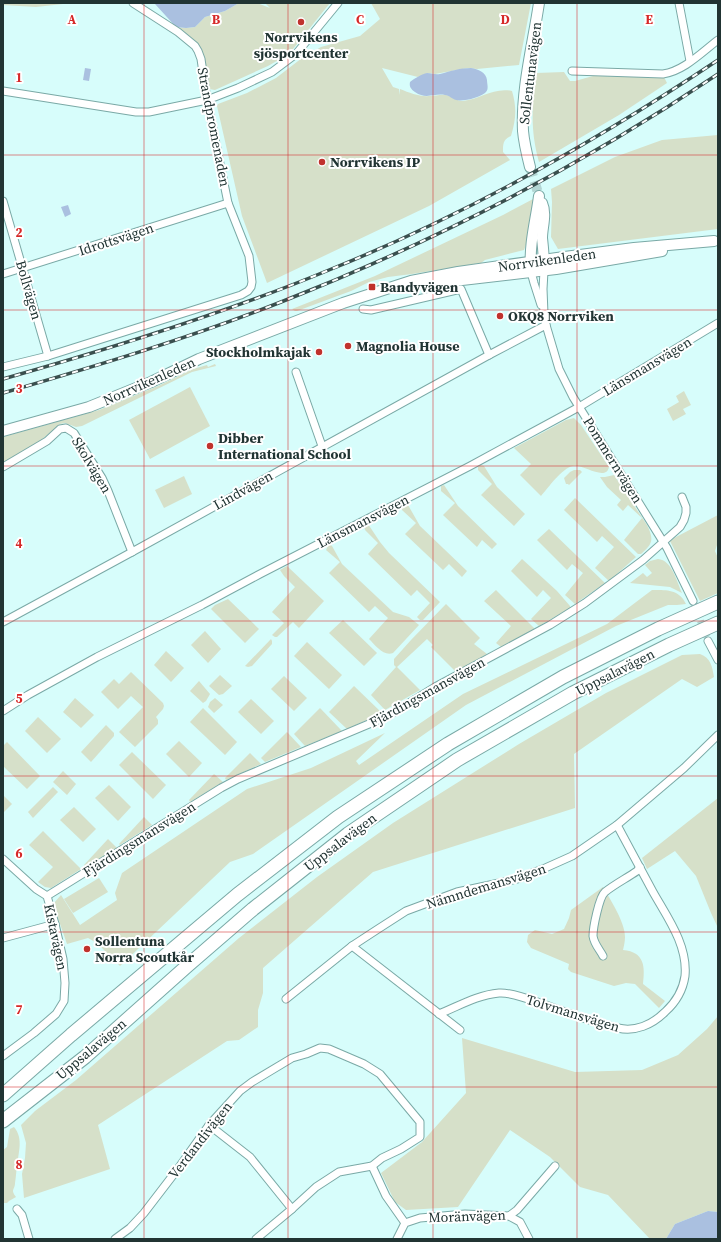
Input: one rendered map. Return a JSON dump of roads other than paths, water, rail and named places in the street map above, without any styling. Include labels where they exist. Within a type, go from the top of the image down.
[{"type":"highway","name":"Uppsalavägen","points":[[3,1095],[71,1034],[237,895],[338,817],[448,744],[563,677],[658,629],[718,602]]},
{"type":"highway","name":"Uppsalavägen","points":[[3,1121],[85,1057],[225,933],[348,834],[457,760],[573,693],[669,645],[718,623]]},
{"type":"main road","name":"Sollentunavägen","points":[[530,167],[525,150],[523,106],[539,3]]},
{"type":"main road","points":[[531,267],[531,247],[539,196],[544,206],[542,237],[544,271]]},
{"type":"main road","name":"Norrvikenleden","points":[[531,267],[544,260],[634,248],[716,241]]},
{"type":"main road","name":"Norrvikenleden","points":[[3,432],[68,414],[120,395],[199,359],[343,303],[411,281],[458,272],[531,267],[544,271],[635,257],[716,241]]},
{"type":"street","name":"Strandpromenaden","points":[[48,356],[241,295],[248,291],[251,287],[252,282],[249,256],[228,203],[207,100],[201,59],[195,46],[178,32],[133,3]]},
{"type":"street","points":[[3,91],[136,112],[149,112],[207,100],[238,88],[272,72],[284,64],[296,54],[338,3]]},
{"type":"street","points":[[680,3],[690,61]]},
{"type":"street","points":[[572,71],[663,74],[672,72],[690,61],[718,40]]},
{"type":"street","name":"Bollvägen","points":[[3,201],[48,356]]},
{"type":"street","name":"Idrottsvägen","points":[[3,274],[228,203]]},
{"type":"street","name":"Pommernvägen","points":[[531,267],[534,283],[559,369],[579,407],[664,543],[693,602]]},
{"type":"street","name":"Pommernvägen","points":[[544,271],[544,314]]},
{"type":"street","points":[[363,310],[371,310],[461,289],[489,355]]},
{"type":"street","name":"Länsmansvägen","points":[[3,711],[28,695],[97,657],[470,466],[579,407],[718,323]]},
{"type":"street","name":"Lindvägen","points":[[3,622],[546,324]]},
{"type":"street","points":[[3,367],[48,356]]},
{"type":"street","points":[[296,372],[322,446]]},
{"type":"street","name":"Skolvägen","points":[[3,467],[47,441],[60,428],[66,428],[74,433],[102,478],[132,552]]},
{"type":"street","name":"Fjärdingsmansvägen","points":[[47,896],[221,788],[238,779],[388,716],[435,687],[550,625],[616,581],[664,543],[680,527],[686,516],[686,507],[682,497]]},
{"type":"street","points":[[708,641],[718,660]]},
{"type":"street","name":"Nämndemansvägen","points":[[286,999],[352,946],[406,911],[457,892],[517,878],[544,869],[572,856],[617,825],[684,768],[718,736]]},
{"type":"street","name":"Tolvmansvägen","points":[[439,1014],[476,998],[500,993],[523,997],[603,1024],[620,1028],[639,1028],[654,1021],[662,1015],[680,993],[685,976],[684,955],[676,934],[617,825]]},
{"type":"street","name":"Kistavägen","points":[[3,859],[36,889],[47,896],[63,960],[65,983],[64,1001],[56,1014],[34,1033],[3,1056]]},
{"type":"street","points":[[603,956],[593,936],[598,904],[605,892],[640,868]]},
{"type":"street","points":[[3,938],[55,924]]},
{"type":"street","points":[[352,946],[460,1030]]},
{"type":"street","name":"Verdandivägen","points":[[115,1239],[130,1228],[144,1213],[209,1125],[235,1096],[252,1082],[292,1058],[320,1048],[364,1064],[380,1074],[420,1122],[420,1137],[401,1149],[382,1158],[372,1166]]},
{"type":"street","points":[[209,1125],[250,1157],[292,1209]]},
{"type":"street","points":[[256,1239],[316,1187],[339,1172],[372,1166],[386,1196],[405,1223],[397,1239]]},
{"type":"street","name":"Moränvägen","points":[[405,1223],[420,1218],[465,1214],[508,1216],[517,1210],[555,1166]]},
{"type":"street","points":[[17,1209],[22,1215],[28,1239]]},
{"type":"street","points":[[508,1216],[520,1222],[529,1239]]},
{"type":"water","points":[[239,3],[225,11],[205,17],[195,27],[186,28],[176,27],[155,4]]},
{"type":"water","points":[[85,68],[91,69],[89,81],[83,80]]},
{"type":"water","points":[[471,68],[479,70],[485,75],[488,86],[487,91],[484,94],[472,99],[459,100],[446,95],[423,96],[415,92],[410,87],[410,82],[418,76],[429,73],[438,74]]},
{"type":"water","points":[[68,205],[71,214],[65,217],[61,207]]},
{"type":"water","points":[[708,1211],[718,1212],[718,1239],[666,1239],[675,1224]]},
{"type":"tunnel","points":[[530,167],[539,196]]},
{"type":"tunnel","points":[[693,601],[708,641]]},
{"type":"railway","points":[[3,379],[208,316],[289,286],[380,249],[430,226],[529,175],[625,120],[718,60]]},
{"type":"railway","points":[[3,393],[108,362],[212,328],[338,279],[395,254],[506,200],[560,171],[666,108],[718,74]]},
{"type":"place","name":"Norrvikens sjösportcenter","points":[[301,22]]},
{"type":"place","name":"Norrvikens IP","points":[[322,162]]},
{"type":"place","name":"Bandyvägen","points":[[372,287]]},
{"type":"place","name":"OKQ8 Norrviken","points":[[500,316]]},
{"type":"place","name":"Magnolia House","points":[[348,346]]},
{"type":"place","name":"Stockholmkajak","points":[[319,352]]},
{"type":"place","name":"Dibber International School","points":[[210,446]]},
{"type":"place","name":"Sollentuna Norra Scoutkår","points":[[87,949]]}]
